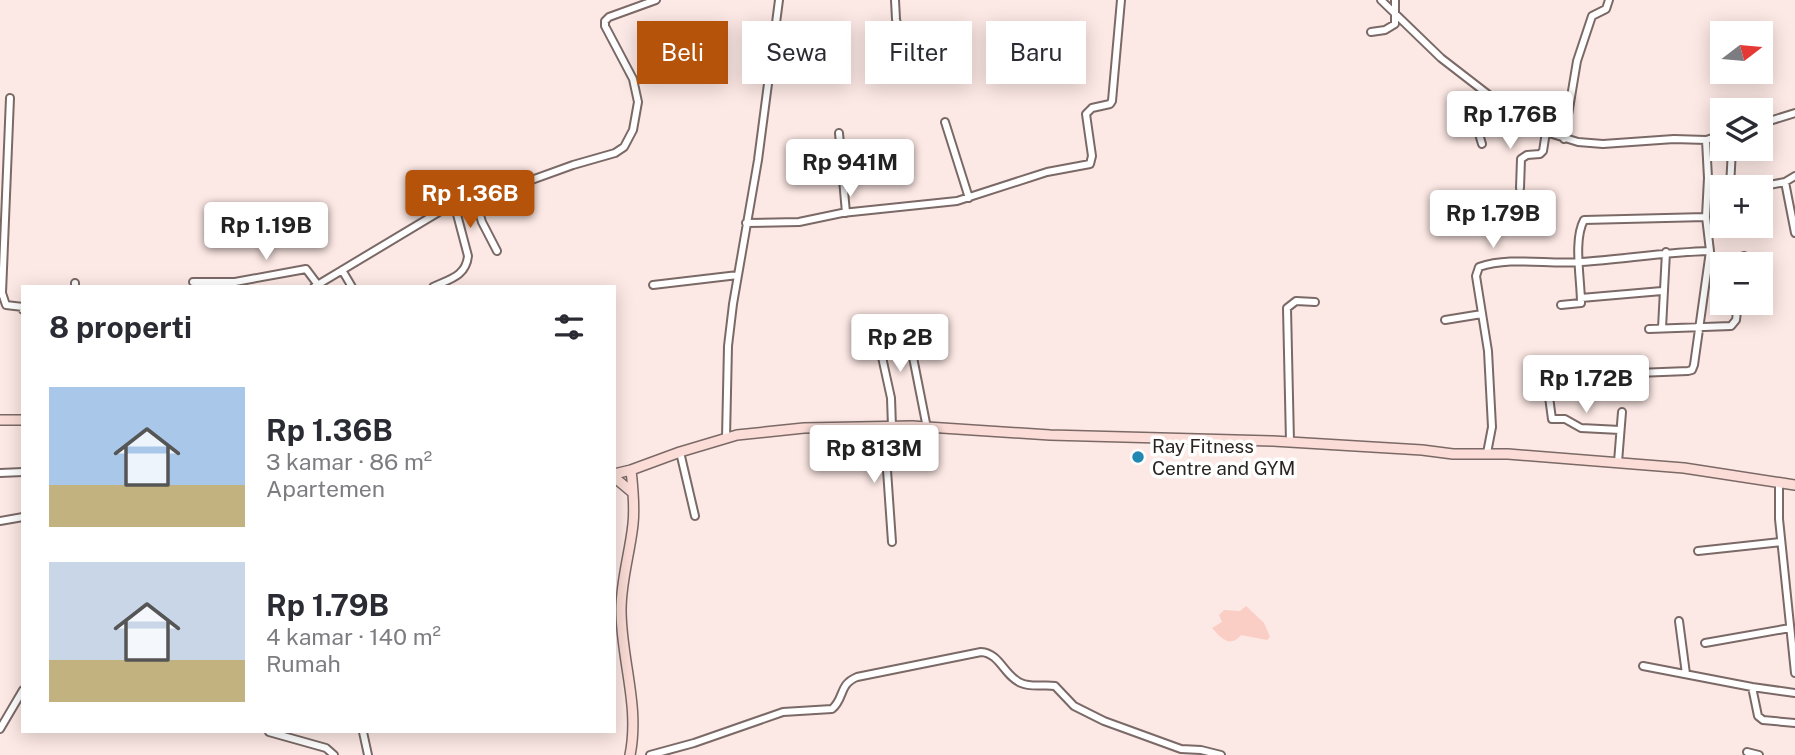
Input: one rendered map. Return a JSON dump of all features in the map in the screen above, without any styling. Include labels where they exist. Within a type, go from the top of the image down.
[{"type":"street","points":[[318,285],[454,203],[504,190],[615,153],[624,147],[633,130],[638,102],[633,79],[605,26],[605,21],[609,17],[656,0]]},
{"type":"street","points":[[726,438],[728,346],[737,275],[760,147],[779,0]]},
{"type":"street","points":[[895,0],[896,21]]},
{"type":"street","points":[[746,223],[799,222],[846,213],[969,198],[1047,172],[1090,164],[1092,156],[1086,114],[1091,108],[1110,104],[1112,101],[1121,0]]},
{"type":"street","points":[[1381,0],[1429,48],[1497,102],[1546,132],[1578,142],[1603,144],[1710,139]]},
{"type":"street","points":[[1371,32],[1391,28],[1395,24],[1395,0]]},
{"type":"street","points":[[1564,139],[1579,53],[1592,16],[1606,9],[1609,0]]},
{"type":"street","points":[[10,98],[2,293],[6,304],[21,308]]},
{"type":"street","points":[[1482,144],[1479,134],[1485,128],[1499,128],[1501,123],[1502,112],[1497,102]]},
{"type":"street","points":[[1773,120],[1795,113]]},
{"type":"street","points":[[946,122],[969,198]]},
{"type":"street","points":[[1520,188],[1521,159],[1527,155],[1540,154],[1546,132]]},
{"type":"street","points":[[839,134],[846,213]]},
{"type":"street","points":[[1637,373],[1692,370],[1710,251],[1706,217],[1706,140]]},
{"type":"street","points":[[1773,184],[1795,176]]},
{"type":"street","points":[[1785,182],[1795,233]]},
{"type":"street","points":[[474,196],[482,222],[496,251]]},
{"type":"street","points":[[437,285],[461,274],[467,264],[468,256],[454,203]]},
{"type":"street","points":[[1561,305],[1581,303],[1578,262],[1584,220],[1706,217]]},
{"type":"street","points":[[1487,453],[1492,427],[1487,337],[1476,276],[1479,267],[1710,251]]},
{"type":"street","points":[[1662,328],[1666,252]]},
{"type":"street","points":[[193,282],[250,283],[306,269],[316,285]]},
{"type":"street","points":[[342,270],[351,285]]},
{"type":"street","points":[[653,285],[737,275]]},
{"type":"street","points":[[1581,298],[1662,291]]},
{"type":"street","points":[[1290,442],[1287,308],[1296,301],[1315,302]]},
{"type":"street","points":[[1445,320],[1482,314]]},
{"type":"street","points":[[1649,329],[1731,326],[1735,323],[1736,315]]},
{"type":"street","points":[[875,325],[891,398],[888,427],[891,542]]},
{"type":"street","points":[[908,332],[928,428]]},
{"type":"street","points":[[1549,397],[1552,419],[1565,419],[1581,428],[1620,430]]},
{"type":"street","points":[[1618,462],[1622,412]]},
{"type":"street","points":[[0,420],[21,420]]},
{"type":"street","points":[[616,475],[726,438],[781,429],[888,427],[1051,435],[1169,436],[1454,454],[1487,453],[1684,468],[1795,485]]},
{"type":"street","points":[[680,452],[695,516]]},
{"type":"street","points":[[630,755],[634,719],[621,609],[622,583],[634,522],[631,470]]},
{"type":"street","points":[[0,473],[21,472]]},
{"type":"street","points":[[616,478],[634,493]]},
{"type":"street","points":[[1779,483],[1781,542],[1795,673]]},
{"type":"street","points":[[0,520],[21,517]]},
{"type":"street","points":[[1698,551],[1781,542]]},
{"type":"street","points":[[1679,621],[1686,674]]},
{"type":"street","points":[[1705,643],[1790,628]]},
{"type":"street","points":[[650,755],[694,743],[783,712],[832,709],[836,707],[846,683],[857,677],[981,652],[993,655],[1014,680],[1030,686],[1055,686],[1074,706],[1104,721],[1181,749],[1222,755]]},
{"type":"street","points":[[1643,666],[1795,693]]},
{"type":"street","points":[[1752,687],[1758,716],[1763,720],[1795,723]]},
{"type":"street","points":[[0,729],[21,693]]},
{"type":"street","points":[[273,733],[326,748],[334,755]]},
{"type":"street","points":[[363,733],[368,755]]},
{"type":"street","points":[[1746,752],[1759,755]]},
{"type":"shaded area","points":[[1246,606],[1264,623],[1270,637],[1267,640],[1241,635],[1230,641],[1212,628],[1222,622],[1219,615],[1224,610],[1240,611]]},
{"type":"place","name":"Ray Fitness Centre and GYM","points":[[1138,457]]}]
